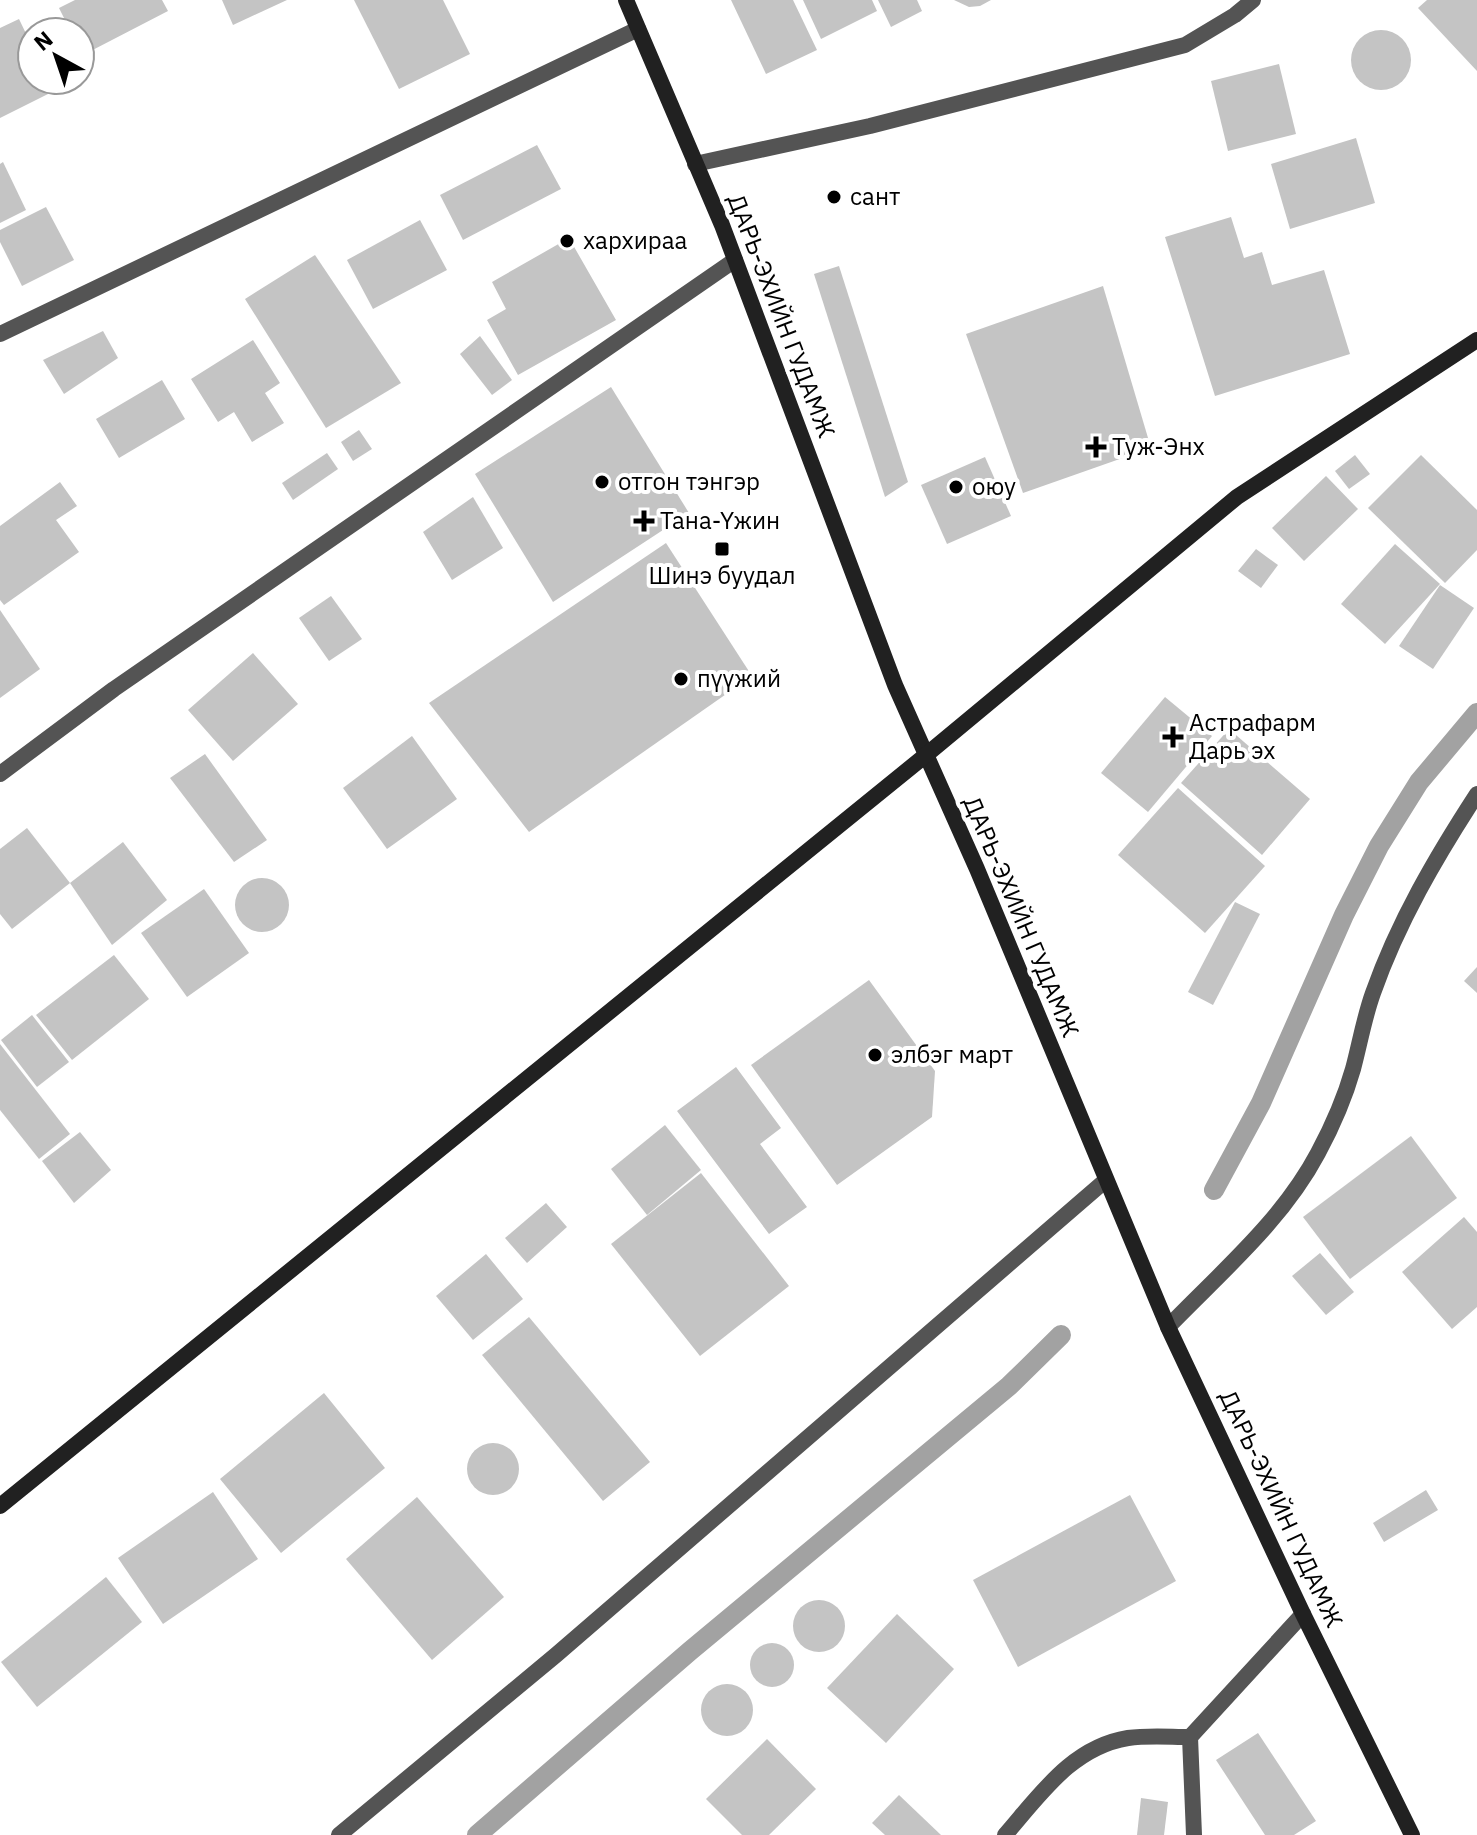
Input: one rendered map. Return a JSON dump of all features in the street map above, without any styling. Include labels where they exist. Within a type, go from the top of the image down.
[{"type":"main road","name":"ДАРЬ-ЭХИЙН ГУДАМЖ","points":[[626,0],[735,260],[895,685],[977,869],[1168,1327],[1303,1614],[1412,1835]]},
{"type":"main road","points":[[0,1506],[926,755],[1237,497],[1477,340]]},
{"type":"street","points":[[695,164],[870,126],[1185,45],[1235,15],[1253,0]]},
{"type":"street","points":[[0,334],[638,29]]},
{"type":"street","points":[[0,774],[127,680],[735,260]]},
{"type":"street","points":[[1168,1327],[1269,1223],[1319,1153],[1352,1071],[1372,994],[1390,949],[1441,849],[1477,794]]},
{"type":"street","points":[[339,1835],[556,1655],[1106,1180]]},
{"type":"street","points":[[1194,1835],[1190,1737],[1303,1614]]},
{"type":"street","points":[[1005,1835],[1059,1773],[1084,1752],[1128,1738],[1190,1737]]},
{"type":"building","points":[[75,0],[162,0],[168,11],[96,48],[96,16],[63,16],[59,8]]},
{"type":"building","points":[[222,0],[287,0],[233,25]]},
{"type":"building","points":[[354,0],[443,0],[470,54],[399,89]]},
{"type":"building","points":[[731,0],[793,0],[817,50],[766,74]]},
{"type":"building","points":[[803,0],[872,0],[877,11],[821,39]]},
{"type":"building","points":[[878,0],[917,0],[922,11],[891,27]]},
{"type":"building","points":[[954,0],[991,0],[969,7]]},
{"type":"building","points":[[1427,0],[1477,0],[1477,71],[1418,8]]},
{"type":"building","points":[[16,20],[16,96],[44,96],[0,118],[0,28]]},
{"type":"building","points":[[1381,30],[1402,39],[1411,60],[1402,81],[1381,90],[1360,81],[1351,60],[1360,39]]},
{"type":"building","points":[[1279,64],[1296,134],[1228,151],[1211,81]]},
{"type":"building","points":[[1356,138],[1375,203],[1290,229],[1271,164]]},
{"type":"building","points":[[537,145],[561,189],[463,240],[440,195]]},
{"type":"building","points":[[3,162],[26,210],[0,223],[0,164]]},
{"type":"building","points":[[46,207],[74,260],[22,286],[0,242],[0,230]]},
{"type":"building","points":[[1231,217],[1244,258],[1262,252],[1272,285],[1324,270],[1350,354],[1215,396],[1165,237]]},
{"type":"building","points":[[420,220],[447,270],[373,309],[347,260]]},
{"type":"building","points":[[569,238],[616,320],[518,375],[487,320],[506,309],[492,282]]},
{"type":"building","points":[[315,255],[401,383],[326,428],[245,299]]},
{"type":"building","points":[[839,266],[908,482],[885,497],[814,274]]},
{"type":"building","points":[[1103,286],[1151,448],[1023,493],[966,334]]},
{"type":"building","points":[[103,331],[118,358],[64,394],[43,360]]},
{"type":"building","points":[[480,336],[512,380],[492,395],[460,354]]},
{"type":"building","points":[[253,340],[280,383],[265,393],[284,423],[252,442],[234,412],[218,422],[191,379]]},
{"type":"building","points":[[162,380],[185,419],[119,458],[96,419]]},
{"type":"building","points":[[611,387],[689,513],[553,602],[475,474]]},
{"type":"building","points":[[359,430],[372,449],[353,461],[341,442]]},
{"type":"building","points":[[327,453],[338,469],[293,500],[282,483]]},
{"type":"building","points":[[1355,455],[1370,474],[1349,489],[1335,471]]},
{"type":"building","points":[[1421,455],[1477,510],[1477,550],[1445,583],[1368,508]]},
{"type":"building","points":[[985,457],[1011,516],[947,544],[921,485]]},
{"type":"building","points":[[1326,476],[1358,509],[1304,561],[1272,528]]},
{"type":"building","points":[[60,482],[77,506],[56,520],[79,552],[4,605],[0,600],[0,526]]},
{"type":"building","points":[[473,497],[503,548],[452,580],[423,532]]},
{"type":"building","points":[[666,543],[752,676],[529,832],[429,703]]},
{"type":"building","points":[[1395,544],[1440,584],[1385,644],[1341,604]]},
{"type":"building","points":[[1256,549],[1278,565],[1261,588],[1238,571]]},
{"type":"building","points":[[1440,585],[1474,608],[1433,669],[1399,646]]},
{"type":"building","points":[[331,596],[362,639],[329,661],[299,618]]},
{"type":"building","points":[[0,610],[40,669],[0,698]]},
{"type":"building","points":[[253,653],[298,704],[233,761],[188,710]]},
{"type":"building","points":[[1165,697],[1212,736],[1148,812],[1101,773]]},
{"type":"building","points":[[1229,729],[1310,799],[1262,855],[1181,783]]},
{"type":"building","points":[[412,736],[457,799],[387,849],[343,788]]},
{"type":"building","points":[[205,754],[267,840],[234,862],[170,778]]},
{"type":"building","points":[[1178,788],[1265,866],[1205,933],[1118,855]]},
{"type":"building","points":[[27,828],[70,883],[12,929],[0,914],[0,849]]},
{"type":"building","points":[[123,842],[167,900],[112,945],[70,883]]},
{"type":"building","points":[[262,878],[281,886],[289,905],[281,924],[262,932],[243,924],[235,905],[243,886]]},
{"type":"building","points":[[204,889],[249,953],[187,997],[141,933]]},
{"type":"building","points":[[1235,902],[1260,914],[1213,1005],[1188,992]]},
{"type":"building","points":[[114,955],[149,999],[72,1060],[36,1015]]},
{"type":"building","points":[[1477,967],[1477,993],[1464,981]]},
{"type":"building","points":[[869,980],[935,1071],[932,1117],[837,1185],[751,1065]]},
{"type":"building","points":[[32,1015],[69,1062],[37,1087],[1,1040]]},
{"type":"building","points":[[0,1044],[70,1134],[39,1159],[0,1110]]},
{"type":"building","points":[[736,1067],[781,1128],[760,1144],[807,1207],[769,1234],[677,1111]]},
{"type":"building","points":[[665,1125],[701,1170],[647,1215],[611,1169]]},
{"type":"building","points":[[80,1132],[111,1170],[74,1203],[42,1161]]},
{"type":"building","points":[[1411,1136],[1457,1198],[1350,1279],[1303,1217]]},
{"type":"building","points":[[701,1173],[789,1286],[700,1356],[611,1244]]},
{"type":"building","points":[[546,1203],[567,1227],[527,1263],[505,1238]]},
{"type":"building","points":[[1464,1217],[1477,1232],[1477,1307],[1452,1329],[1402,1272]]},
{"type":"building","points":[[1320,1253],[1354,1292],[1326,1315],[1292,1276]]},
{"type":"building","points":[[486,1254],[523,1299],[473,1340],[436,1296]]},
{"type":"building","points":[[529,1317],[650,1462],[603,1501],[482,1355]]},
{"type":"building","points":[[324,1393],[385,1468],[281,1553],[220,1479]]},
{"type":"building","points":[[493,1443],[512,1450],[519,1469],[512,1488],[493,1495],[474,1488],[467,1469],[474,1450]]},
{"type":"building","points":[[1426,1490],[1438,1510],[1384,1542],[1373,1523]]},
{"type":"building","points":[[213,1492],[258,1559],[163,1624],[118,1558]]},
{"type":"building","points":[[1130,1495],[1176,1581],[1018,1667],[973,1580]]},
{"type":"building","points":[[417,1497],[504,1597],[432,1660],[346,1559]]},
{"type":"building","points":[[106,1577],[142,1622],[37,1707],[1,1662]]},
{"type":"building","points":[[819,1600],[838,1607],[845,1626],[838,1645],[819,1652],[800,1645],[793,1626],[800,1607]]},
{"type":"building","points":[[897,1614],[954,1669],[886,1743],[827,1688]]},
{"type":"building","points":[[772,1643],[787,1650],[794,1665],[787,1680],[772,1687],[757,1680],[750,1665],[757,1650]]},
{"type":"building","points":[[727,1684],[745,1692],[753,1710],[745,1728],[727,1736],[709,1728],[701,1710],[709,1692]]},
{"type":"building","points":[[1258,1733],[1316,1821],[1294,1835],[1265,1835],[1216,1760]]},
{"type":"building","points":[[767,1739],[816,1789],[769,1835],[742,1835],[706,1799]]},
{"type":"building","points":[[899,1795],[941,1835],[885,1835],[872,1823]]},
{"type":"building","points":[[1141,1798],[1168,1802],[1164,1835],[1137,1835]]},
{"type":"waterway","points":[[1214,1190],[1261,1103],[1344,915],[1379,846],[1419,782],[1477,713]]},
{"type":"waterway","points":[[477,1835],[690,1651],[1009,1386],[1061,1335]]},
{"type":"place","name":"сант","points":[[834,197]]},
{"type":"place","name":"хархираа","points":[[567,241]]},
{"type":"place","name":"Туж-Энх","points":[[1096,447]]},
{"type":"place","name":"отгон тэнгэр","points":[[602,482]]},
{"type":"place","name":"оюу","points":[[956,487]]},
{"type":"place","name":"Тана-Үжин","points":[[644,521]]},
{"type":"place","name":"Шинэ буудал","points":[[722,549]]},
{"type":"place","name":"пүүжий","points":[[681,679]]},
{"type":"place","name":"Астрафарм Дарь эх","points":[[1173,737]]},
{"type":"place","name":"элбэг март","points":[[875,1055]]}]
